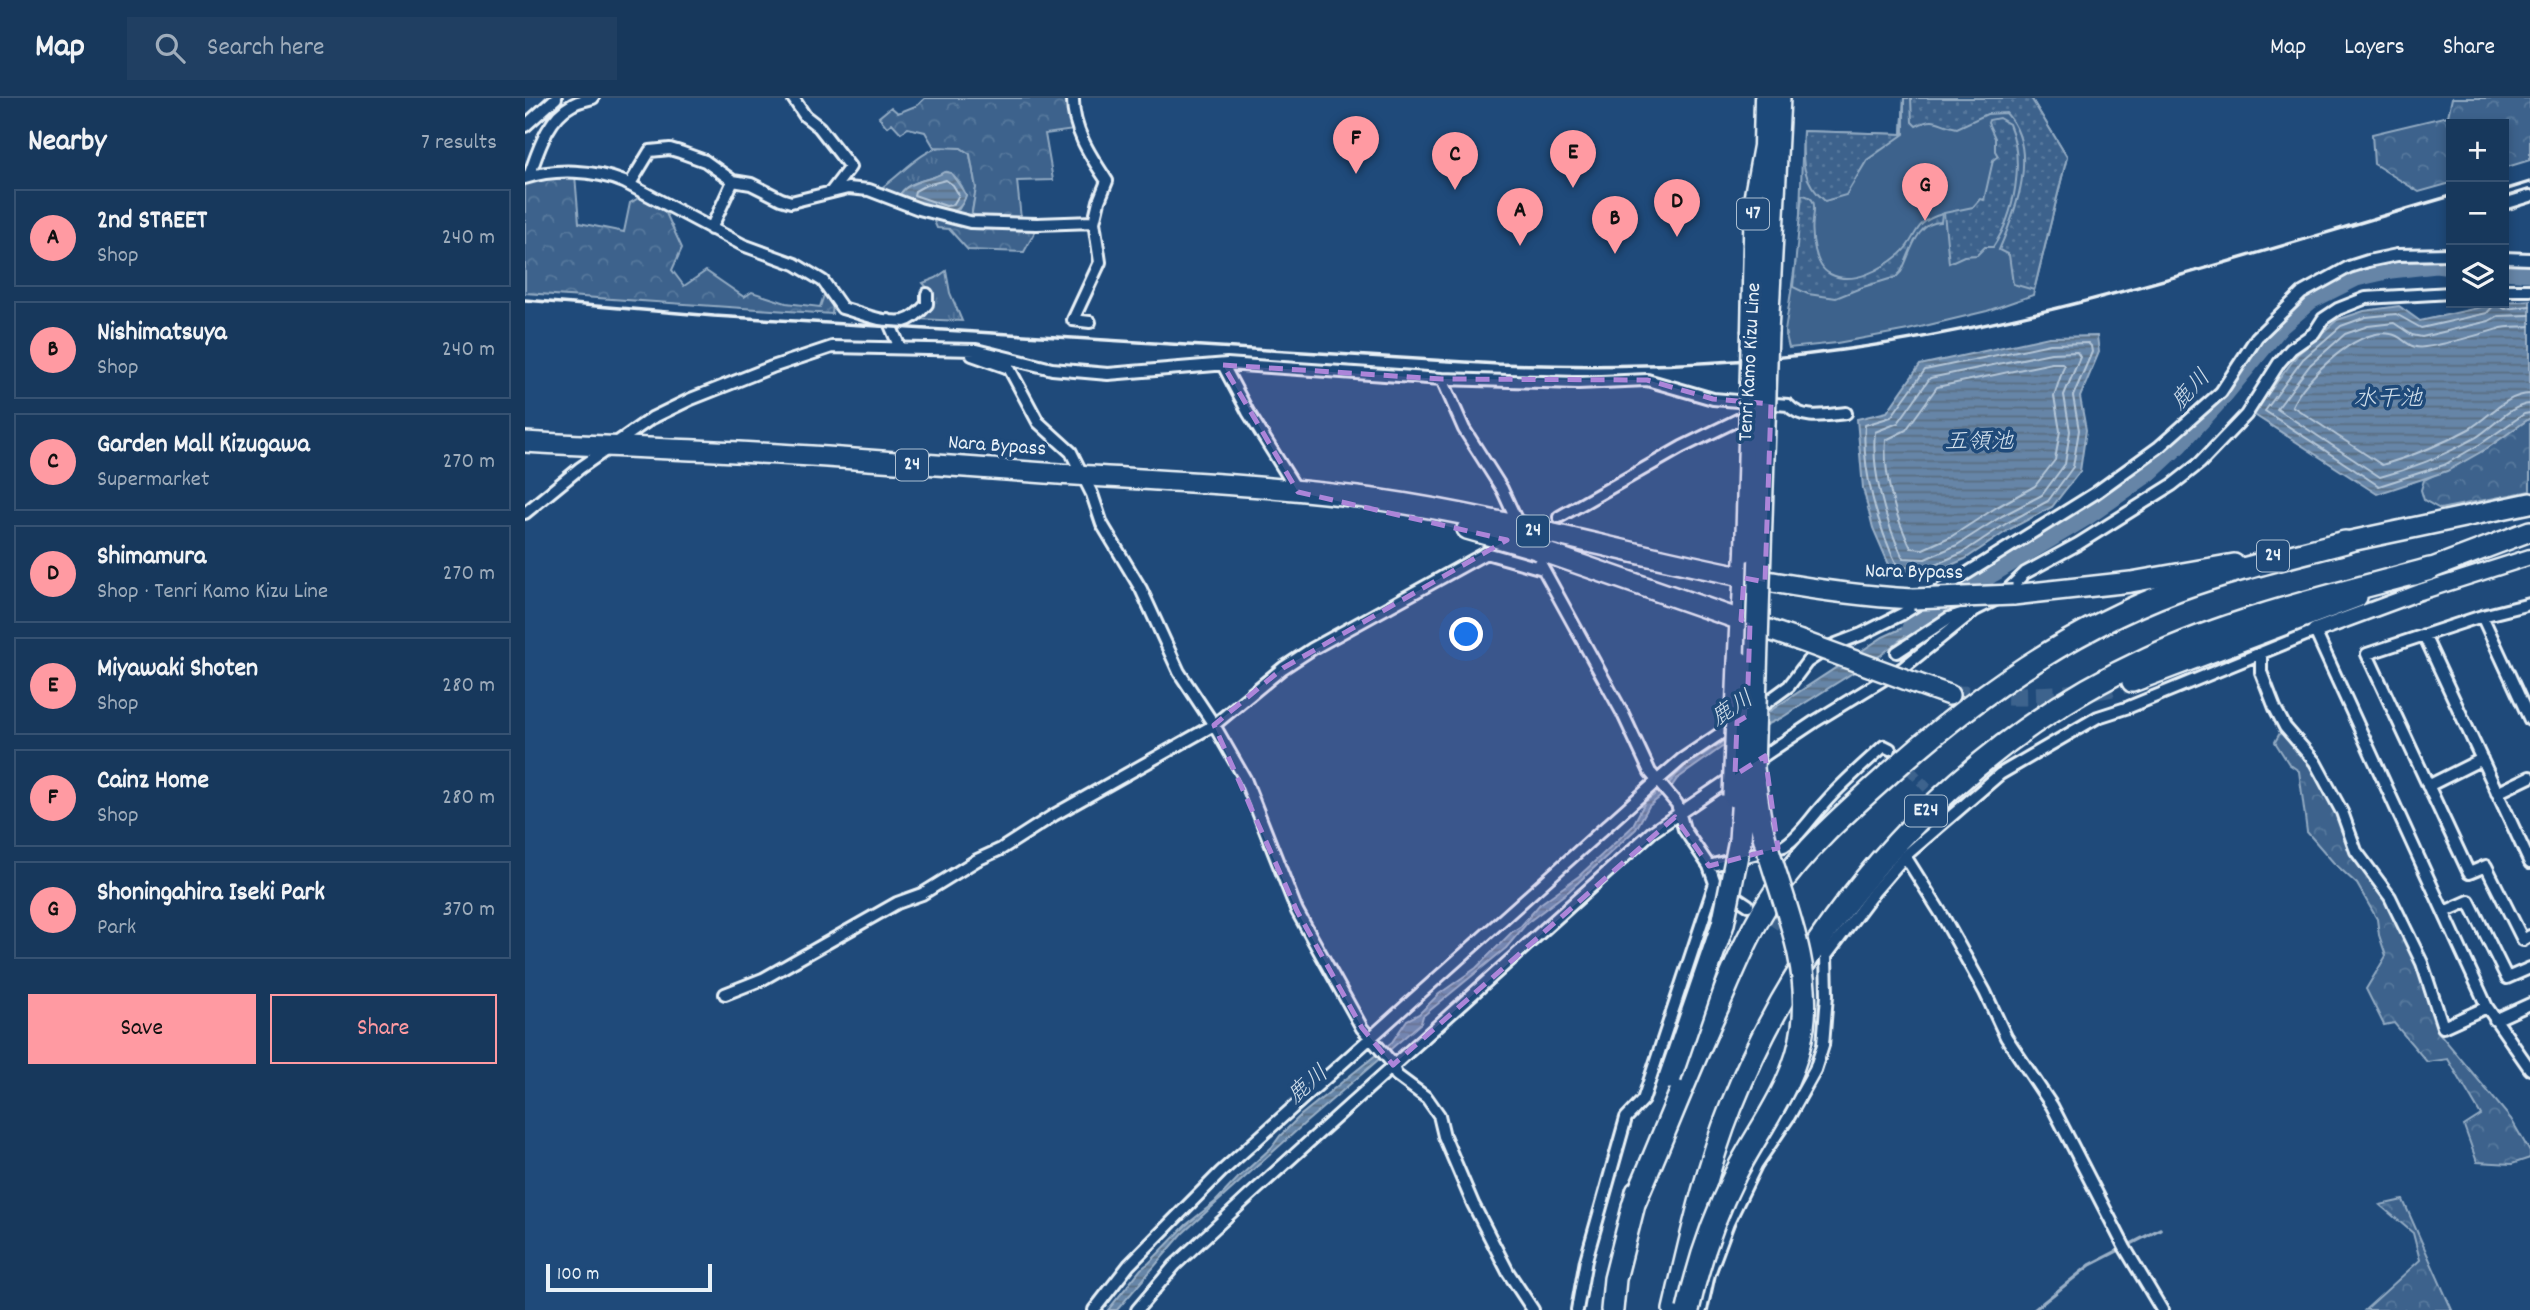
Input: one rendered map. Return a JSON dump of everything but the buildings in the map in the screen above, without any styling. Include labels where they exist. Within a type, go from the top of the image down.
[{"type":"highway","points":[[1633,1206],[1670,1078],[1723,924],[1740,840],[1763,331],[1779,98]]},
{"type":"highway","points":[[1688,1310],[1716,1220],[1735,1176],[1790,1079],[1801,1043],[1805,1010],[1799,957],[1764,834],[1753,768],[1767,166],[1763,146]]},
{"type":"highway","name":"Nara Bypass","points":[[525,442],[1150,478],[1382,500],[1765,582],[1867,597],[1913,599],[2013,595],[2131,582],[2346,542],[2530,503]]},
{"type":"highway","name":"Nara Bypass","points":[[1299,492],[1333,503],[1450,525],[1530,547],[1949,695]]},
{"type":"highway","points":[[2132,682],[2530,531]]},
{"type":"highway","name":"E24","points":[[1612,1310],[1615,1279],[1633,1206],[1709,1025],[1761,916],[1775,892],[1801,860],[1856,803],[1921,745],[1980,699],[2041,657],[2105,621],[2153,600],[2212,578],[2346,542]]},
{"type":"highway","name":"E24","points":[[1674,1310],[1713,1160],[1730,1110],[1768,1025],[1790,985],[1844,905],[1900,838],[1931,806],[1968,773],[2039,720],[2109,678],[2148,659],[2186,642],[2266,614],[2430,569]]},
{"type":"highway","points":[[1670,1078],[1724,870],[1735,784],[1741,620]]},
{"type":"highway","points":[[1751,1146],[1786,1107],[1802,1079],[1812,1048],[1817,1014],[1808,943],[1776,843],[1768,804],[1765,768],[1765,628]]},
{"type":"main road","points":[[1763,146],[1764,98]]},
{"type":"main road","name":"Tenri Kamo Kizu Line","points":[[1741,620],[1763,331],[1785,98]]},
{"type":"main road","name":"Tenri Kamo Kizu Line","points":[[1763,331],[1765,628]]},
{"type":"street","points":[[525,126],[556,98]]},
{"type":"street","points":[[527,177],[544,138],[558,117],[572,104],[593,98]]},
{"type":"street","points":[[793,98],[850,167],[831,192]]},
{"type":"street","points":[[1073,98],[1076,121],[1088,154],[1107,181],[1094,222],[1100,262],[1073,320],[1090,322]]},
{"type":"street","points":[[630,184],[650,151],[670,149],[705,161],[733,181],[751,184],[781,200],[791,202],[848,188],[869,190],[927,212],[970,222],[1094,222]]},
{"type":"street","points":[[527,177],[552,172],[588,174],[609,176],[630,184],[743,245],[795,264],[823,282],[842,308],[888,320],[906,321],[917,315],[927,304],[927,294]]},
{"type":"street","points":[[711,229],[733,181]]},
{"type":"street","points":[[2509,202],[2530,196]]},
{"type":"street","points":[[1094,1310],[1129,1265],[1221,1172],[1371,1041],[1681,760],[1775,697],[1789,686],[1807,662],[1815,656],[1902,614],[2094,494],[2159,447],[2221,392],[2257,337],[2302,293],[2349,267],[2368,261],[2396,255],[2446,254]]},
{"type":"street","points":[[2509,258],[2530,259]]},
{"type":"street","points":[[2509,290],[2530,290]]},
{"type":"street","points":[[1897,652],[1949,618],[1975,610],[1999,598],[2025,573],[2151,499],[2200,463],[2246,415],[2279,363],[2291,349],[2314,333],[2323,318],[2365,298],[2446,293]]},
{"type":"street","points":[[888,320],[900,348]]},
{"type":"street","points":[[525,513],[555,487],[652,418],[691,399],[832,346],[992,352],[1052,369],[1108,374],[1223,365],[1442,379],[1578,383],[1647,380],[1713,399],[1788,405],[1795,413],[1818,416],[1846,413]]},
{"type":"street","points":[[963,351],[1009,368],[1038,422],[1071,452],[1092,494],[1101,524],[1141,589],[1179,672],[1245,779],[1297,911],[1371,1041],[1392,1064],[1396,1075],[1426,1098],[1439,1115],[1444,1136],[1473,1204],[1508,1272],[1533,1310]]},
{"type":"street","points":[[1223,365],[1248,412],[1299,492]]},
{"type":"street","points":[[1442,379],[1464,429],[1503,489],[1520,528],[1623,714],[1650,772],[1679,808],[1684,829],[1709,866],[1715,883],[1748,905]]},
{"type":"street","points":[[1559,517],[1682,447],[1753,413],[1761,403]]},
{"type":"street","points":[[725,994],[763,979],[897,903],[922,894],[977,860],[1001,849],[1214,725],[1283,668],[1312,649],[1486,552],[1543,569]]},
{"type":"street","points":[[1700,1310],[1709,1274],[1728,1223],[1756,1165],[1788,1118],[1815,1070],[1823,1045],[1827,995],[1826,956],[1874,892],[1949,811],[2000,774],[2098,716],[2129,707],[2315,631],[2420,592],[2530,557]]},
{"type":"street","points":[[2530,604],[2482,616],[2367,654],[2469,873],[2486,866],[2523,940],[2530,936]]},
{"type":"street","points":[[1137,1310],[1175,1265],[1392,1064],[1679,808],[1903,667],[1975,610]]},
{"type":"street","points":[[2482,616],[2530,720]]},
{"type":"street","points":[[2315,631],[2487,1007],[2530,1069]]},
{"type":"street","points":[[2424,635],[2530,863]]},
{"type":"street","points":[[2261,653],[2261,672],[2280,718],[2315,762],[2342,812],[2356,851],[2390,897],[2422,963],[2443,1027],[2487,1007]]},
{"type":"street","points":[[1709,866],[1784,846],[1792,841],[1869,759],[1884,746],[1890,749]]},
{"type":"street","points":[[2428,786],[2482,759]]},
{"type":"street","points":[[2497,793],[2530,777]]},
{"type":"street","points":[[1905,856],[1985,992],[2006,1037],[2052,1106],[2125,1248],[2162,1310]]},
{"type":"street","points":[[1577,1310],[1586,1260],[1626,1118],[1643,1100],[1715,883]]},
{"type":"street","points":[[2444,912],[2469,901],[2507,978],[2530,968]]},
{"type":"street","points":[[2495,1020],[2530,1004]]},
{"type":"highlighted area","points":[[1223,365],[1442,379],[1647,380],[1713,399],[1771,404],[1765,582],[1744,578],[1741,620],[1750,623],[1747,716],[1737,722],[1735,775],[1765,756],[1778,848],[1709,866],[1675,817],[1393,1065],[1362,1028],[1297,911],[1214,725],[1283,668],[1507,540],[1298,492]]},
{"type":"green space","points":[[925,98],[1068,98],[1068,111],[1074,130],[1045,134],[1053,180],[1017,181],[1021,219],[971,218],[976,188],[970,154],[961,148],[934,147],[925,132],[908,128],[901,133],[892,123],[887,127],[879,117],[891,107],[898,113],[918,105]]},
{"type":"green space","points":[[1904,98],[2031,98],[2067,157],[2033,295],[1987,311],[1908,330],[1837,343],[1789,348],[1785,331],[1799,239],[1803,131],[1902,134]]},
{"type":"green space","points":[[1904,98],[1904,134],[1867,160],[1846,195],[1825,201],[1811,186],[1807,177],[1803,160],[1803,131],[1902,134]]},
{"type":"green space","points":[[1911,98],[2031,98],[2067,157],[2034,290],[2013,284],[2009,255],[1999,250],[2022,181],[2022,145],[2016,128],[2006,113],[1987,114],[1957,128],[1933,121],[1916,126],[1912,122]]},
{"type":"green space","points":[[2452,98],[2530,98],[2530,160],[2509,166],[2509,119],[2446,119],[2446,184],[2419,192],[2374,164],[2372,134],[2448,116]]},
{"type":"green space","points":[[1999,118],[2009,124],[2016,154],[2015,187],[2007,219],[1993,247],[1985,247],[1977,255],[1964,256],[1949,263],[1944,213],[1973,207],[1980,199],[1984,200],[1993,160],[1998,156],[1995,151],[1995,138],[1988,123],[1989,120]]},
{"type":"green space","points":[[946,146],[961,148],[970,154],[976,188],[971,218],[947,214],[959,209],[966,195],[958,180],[948,172],[916,182],[901,192],[898,198],[878,190],[927,152]]},
{"type":"green space","points":[[552,175],[575,175],[579,223],[624,232],[630,203],[644,195],[665,211],[682,248],[672,270],[684,286],[706,271],[744,297],[752,292],[786,303],[820,307],[825,292],[833,304],[832,314],[525,293],[525,184]]},
{"type":"green space","points":[[1802,195],[1811,198],[1814,204],[1813,234],[1821,265],[1830,274],[1839,277],[1858,277],[1876,270],[1900,254],[1925,222],[1942,214],[1941,222],[1933,223],[1920,233],[1896,277],[1836,298],[1808,294],[1793,287]]},
{"type":"green space","points":[[932,217],[1037,228],[1024,252],[968,250],[949,229],[937,228]]},
{"type":"green space","points":[[946,271],[950,293],[962,321],[918,319],[930,291],[923,283]]},
{"type":"green space","points":[[2530,418],[2530,491],[2440,509],[2424,500],[2421,490],[2424,480],[2486,449]]},
{"type":"green space","points":[[2282,729],[2310,764],[2386,899],[2417,965],[2440,1034],[2511,1119],[2530,1152],[2530,1158],[2512,1164],[2477,1162],[2464,1126],[2481,1115],[2448,1059],[2427,1062],[2394,1023],[2384,1025],[2366,989],[2386,956],[2377,919],[2357,884],[2307,832],[2299,771],[2289,764],[2275,742]]},
{"type":"green space","points":[[2403,1200],[2452,1310],[2365,1310],[2420,1260],[2413,1233],[2380,1205]]},
{"type":"water","points":[[944,172],[951,173],[966,195],[955,210],[937,212],[898,198],[907,187]]},
{"type":"water","name":"水干池","points":[[2530,300],[2530,418],[2486,449],[2447,471],[2377,494],[2253,414],[2298,354],[2337,320],[2364,311],[2399,306],[2420,321],[2477,308],[2509,308],[2509,302]]},
{"type":"water","name":"五領池","points":[[2097,336],[2099,352],[2080,397],[2086,430],[2080,471],[2052,507],[2010,529],[1965,559],[1928,575],[1893,574],[1873,528],[1863,488],[1857,419],[1887,412],[1920,365],[2049,337]]},
{"type":"water","points":[[1933,614],[1881,655],[1781,718],[1725,745],[1677,779],[1670,789],[1649,806],[1636,829],[1569,891],[1527,923],[1506,948],[1423,1016],[1421,1023],[1183,1233],[1117,1310],[1108,1310],[1141,1269],[1186,1225],[1215,1202],[1301,1115],[1392,1042],[1407,1020],[1419,1014],[1439,994],[1476,968],[1521,926],[1540,904],[1579,876],[1632,827],[1645,802],[1684,767],[1883,637]]},
{"type":"waterway","name":"鹿川","points":[[1911,628],[1992,573],[2088,515],[2149,472],[2220,399],[2281,325],[2310,300],[2356,277],[2391,269],[2446,265]]},
{"type":"waterway","name":"鹿川","points":[[2509,270],[2530,272]]},
{"type":"waterway","points":[[2034,1310],[2090,1265],[2160,1229]]},
{"type":"tunnel","points":[[1949,695],[2063,694],[2132,682]]},
{"type":"tunnel","points":[[1900,759],[1941,803]]},
{"type":"tunnel","points":[[1759,912],[1793,934]]},
{"type":"railway","points":[[2509,188],[2530,182]]},
{"type":"railway","points":[[525,300],[714,316],[1498,364],[1627,366],[1713,363],[1842,350],[1996,322],[2225,263],[2446,197]]},
{"type":"place","name":"Cainz Home","points":[[1356,174]]},
{"type":"place","name":"Miyawaki Shoten","points":[[1573,188]]},
{"type":"place","name":"Garden Mall Kizugawa","points":[[1455,190]]},
{"type":"place","name":"Shoningahira Iseki Park","points":[[1925,221]]},
{"type":"place","name":"Shimamura","points":[[1677,237]]},
{"type":"place","name":"2nd STREET","points":[[1520,246]]},
{"type":"place","name":"Nishimatsuya","points":[[1615,254]]}]
